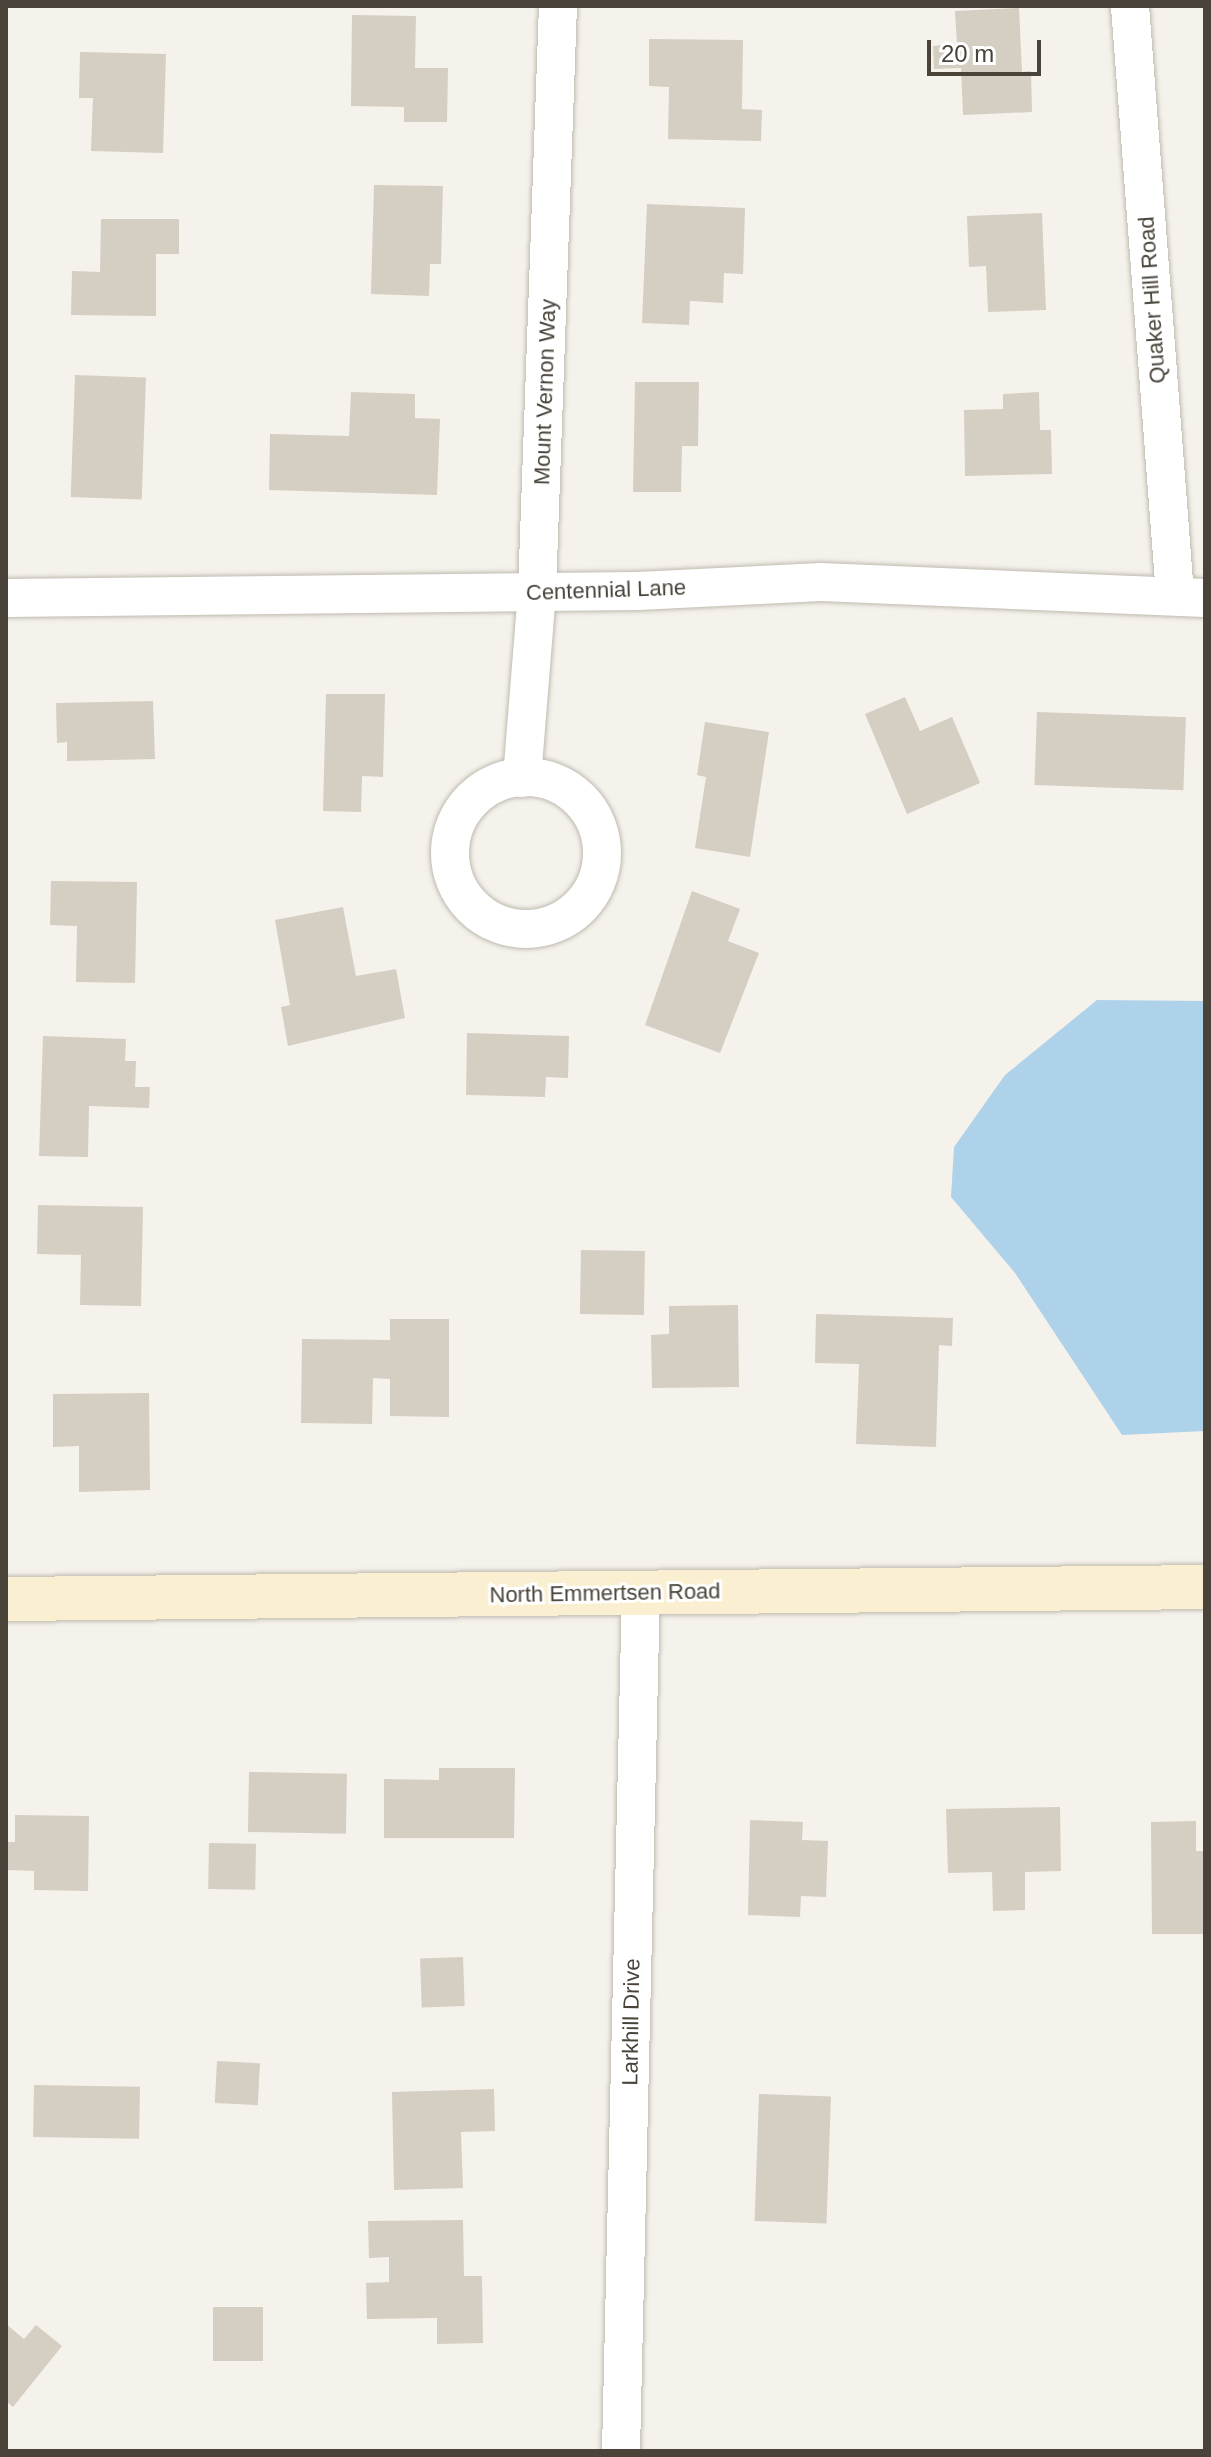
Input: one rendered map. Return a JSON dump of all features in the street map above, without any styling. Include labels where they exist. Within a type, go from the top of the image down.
[{"type":"street","name":"Mount Vernon Way","points":[[522,778],[537,592],[558,6]]},
{"type":"street","name":"Quaker Hill Road","points":[[1130,6],[1190,596]]},
{"type":"street","name":"Centennial Lane","points":[[6,598],[537,592],[821,582],[1190,596]]},
{"type":"street","points":[[522,778],[561,784],[583,802],[602,845],[599,876],[578,910],[533,930],[492,922],[470,905],[449,860],[452,832],[468,802],[499,781],[522,778]]},
{"type":"street","name":"North Emmertsen Road","points":[[6,1599],[1205,1587]]},
{"type":"street","name":"Larkhill Drive","points":[[621,2451],[641,1592]]},
{"type":"water","points":[[1097,1000],[1205,1001],[1205,1431],[1122,1435],[1015,1273],[951,1197],[954,1147],[1005,1075]]},
{"type":"building","points":[[1019,8],[1022,72],[1031,71],[1032,112],[963,115],[961,68],[934,69],[933,46],[957,44],[955,11]]},
{"type":"building","points":[[352,15],[416,16],[415,68],[448,68],[447,122],[404,122],[404,107],[351,106]]},
{"type":"building","points":[[649,39],[743,40],[742,109],[762,110],[761,141],[668,139],[669,87],[649,86]]},
{"type":"building","points":[[80,52],[166,54],[163,153],[91,151],[93,98],[79,98]]},
{"type":"building","points":[[374,185],[443,186],[441,264],[430,264],[429,296],[371,294]]},
{"type":"building","points":[[647,204],[745,208],[743,274],[724,273],[723,303],[690,301],[689,325],[642,323]]},
{"type":"building","points":[[1042,213],[1046,310],[988,312],[986,266],[969,267],[967,216]]},
{"type":"building","points":[[101,219],[179,219],[179,254],[156,254],[156,316],[71,315],[72,271],[100,272]]},
{"type":"building","points":[[75,375],[146,377],[142,499],[71,497]]},
{"type":"building","points":[[635,382],[699,382],[698,446],[682,446],[681,492],[633,492]]},
{"type":"building","points":[[351,392],[415,394],[415,418],[440,419],[437,495],[269,490],[270,434],[349,436]]},
{"type":"building","points":[[1039,392],[1040,430],[1051,430],[1052,474],[965,476],[964,410],[1003,409],[1003,394]]},
{"type":"building","points":[[326,694],[385,694],[383,777],[362,776],[361,812],[323,811]]},
{"type":"building","points":[[905,697],[920,731],[952,717],[980,783],[907,814],[865,714]]},
{"type":"building","points":[[153,701],[155,759],[67,761],[67,742],[57,743],[56,703]]},
{"type":"building","points":[[1037,712],[1186,717],[1183,790],[1034,785]]},
{"type":"building","points":[[705,722],[769,732],[750,857],[695,848],[706,777],[697,775]]},
{"type":"building","points":[[51,881],[137,882],[135,983],[76,982],[77,926],[50,925]]},
{"type":"building","points":[[692,891],[740,909],[728,941],[759,953],[720,1053],[645,1025]]},
{"type":"building","points":[[343,907],[356,976],[396,969],[405,1018],[288,1046],[281,1007],[290,1005],[275,920]]},
{"type":"building","points":[[467,1033],[569,1036],[568,1078],[546,1077],[545,1097],[466,1095]]},
{"type":"building","points":[[43,1036],[126,1039],[125,1061],[136,1061],[135,1087],[150,1087],[149,1108],[89,1106],[88,1157],[39,1156]]},
{"type":"building","points":[[38,1205],[143,1207],[141,1306],[80,1305],[81,1255],[37,1254]]},
{"type":"building","points":[[581,1250],[645,1251],[644,1315],[580,1314]]},
{"type":"building","points":[[738,1305],[739,1387],[652,1388],[651,1335],[669,1334],[669,1306]]},
{"type":"building","points":[[816,1314],[953,1318],[952,1346],[939,1345],[936,1447],[856,1444],[859,1364],[815,1363]]},
{"type":"building","points":[[390,1319],[449,1319],[449,1417],[390,1416],[390,1379],[373,1378],[372,1424],[301,1423],[302,1339],[390,1340]]},
{"type":"building","points":[[149,1393],[150,1490],[79,1492],[79,1446],[53,1447],[53,1394]]},
{"type":"building","points":[[439,1768],[515,1768],[514,1838],[384,1838],[384,1779],[439,1780]]},
{"type":"building","points":[[249,1772],[347,1774],[346,1834],[248,1832]]},
{"type":"building","points":[[1060,1807],[1061,1871],[1025,1872],[1025,1910],[993,1911],[992,1872],[948,1873],[946,1809]]},
{"type":"building","points":[[15,1815],[89,1816],[88,1891],[34,1890],[34,1871],[6,1870],[6,1842],[15,1842]]},
{"type":"building","points":[[750,1820],[803,1822],[802,1840],[828,1841],[826,1897],[801,1896],[800,1917],[748,1915]]},
{"type":"building","points":[[1196,1821],[1196,1851],[1205,1851],[1205,1934],[1152,1934],[1151,1822]]},
{"type":"building","points":[[209,1843],[256,1844],[255,1890],[208,1889]]},
{"type":"building","points":[[463,1957],[465,2006],[422,2007],[420,1959]]},
{"type":"building","points":[[217,2061],[260,2063],[258,2105],[215,2103]]},
{"type":"building","points":[[34,2085],[140,2087],[139,2139],[33,2137]]},
{"type":"building","points":[[494,2089],[495,2131],[461,2132],[463,2188],[394,2190],[392,2092]]},
{"type":"building","points":[[759,2094],[831,2097],[827,2223],[755,2221]]},
{"type":"building","points":[[463,2220],[464,2276],[482,2276],[483,2343],[437,2344],[437,2318],[367,2319],[366,2283],[389,2282],[389,2257],[369,2258],[368,2221]]},
{"type":"building","points":[[213,2307],[263,2307],[263,2361],[213,2361]]},
{"type":"building","points":[[6,2324],[24,2339],[36,2325],[62,2346],[13,2407],[6,2401]]}]
